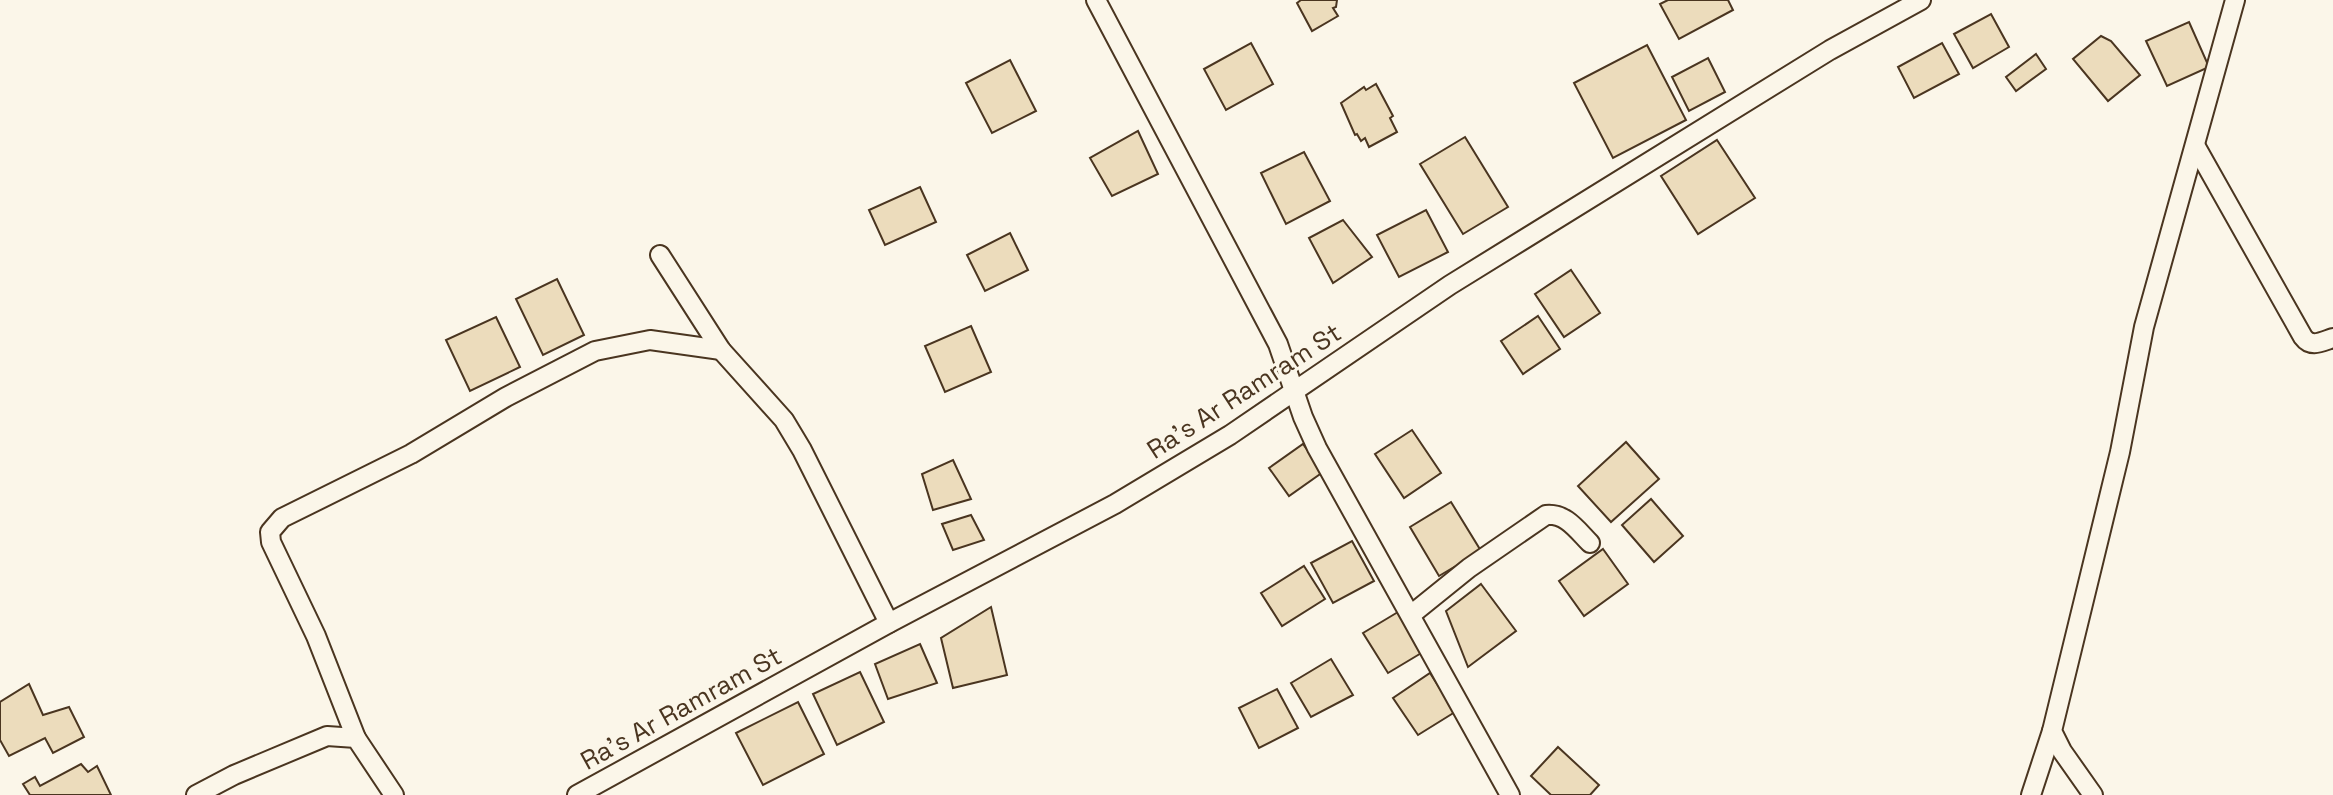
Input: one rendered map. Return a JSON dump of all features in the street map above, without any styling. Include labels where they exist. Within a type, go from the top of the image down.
[{"type":"street","points":[[1096,0],[1258,303],[1278,344],[1317,448],[1510,795]]},
{"type":"street","name":"Ra’s Ar Ramram St","points":[[577,795],[889,623],[1115,504],[1230,435],[1450,285],[1830,50],[1921,0]]},
{"type":"street","points":[[2031,795],[2052,731],[2120,452],[2144,327],[2235,0]]},
{"type":"street","points":[[2196,147],[2303,337],[2313,345],[2333,338]]},
{"type":"street","points":[[660,255],[721,350],[784,420],[889,623]]},
{"type":"street","points":[[394,795],[356,738],[316,636],[271,542],[270,532],[282,518],[411,454],[506,397],[595,351],[650,340],[721,350]]},
{"type":"street","points":[[1412,614],[1469,568],[1546,515],[1556,514],[1565,518],[1590,543]]},
{"type":"street","points":[[2052,731],[2093,795]]},
{"type":"street","points":[[196,795],[234,775],[327,736],[356,738]]},
{"type":"building","points":[[1301,0],[1337,0],[1333,8],[1338,16],[1312,31],[1297,3]]},
{"type":"building","points":[[1668,0],[1728,0],[1733,10],[1679,39],[1660,4]]},
{"type":"building","points":[[1991,14],[2009,47],[1973,68],[1954,34]]},
{"type":"building","points":[[2189,22],[2209,67],[2167,86],[2146,41]]},
{"type":"building","points":[[2101,36],[2111,41],[2140,75],[2108,101],[2073,59]]},
{"type":"building","points":[[1251,43],[1273,84],[1226,110],[1204,69]]},
{"type":"building","points":[[1942,43],[1959,74],[1914,98],[1898,67]]},
{"type":"building","points":[[1647,45],[1686,120],[1613,158],[1574,83]]},
{"type":"building","points":[[2036,54],[2046,69],[2016,91],[2006,77]]},
{"type":"building","points":[[1708,58],[1725,92],[1689,111],[1672,77]]},
{"type":"building","points":[[1010,60],[1036,111],[992,133],[966,83]]},
{"type":"building","points":[[1376,84],[1393,116],[1390,118],[1397,132],[1369,147],[1365,138],[1361,141],[1355,135],[1341,103],[1364,87],[1366,90]]},
{"type":"building","points":[[1138,131],[1158,174],[1112,196],[1090,158]]},
{"type":"building","points":[[1465,137],[1508,207],[1463,234],[1420,164]]},
{"type":"building","points":[[1717,140],[1755,198],[1698,234],[1661,176]]},
{"type":"building","points":[[1304,152],[1330,201],[1286,224],[1261,173]]},
{"type":"building","points":[[920,187],[936,222],[885,245],[869,210]]},
{"type":"building","points":[[1426,210],[1448,252],[1399,277],[1377,235]]},
{"type":"building","points":[[1343,220],[1372,257],[1333,283],[1309,238]]},
{"type":"building","points":[[1010,233],[1028,270],[985,291],[967,255]]},
{"type":"building","points":[[1571,270],[1600,313],[1564,337],[1535,294]]},
{"type":"building","points":[[557,279],[584,335],[543,355],[516,299]]},
{"type":"building","points":[[1538,316],[1560,349],[1523,374],[1501,341]]},
{"type":"building","points":[[496,317],[520,367],[470,391],[446,340]]},
{"type":"building","points":[[971,326],[991,372],[945,392],[925,346]]},
{"type":"building","points":[[1412,430],[1441,473],[1404,498],[1375,454]]},
{"type":"building","points":[[1626,442],[1659,479],[1611,522],[1578,486]]},
{"type":"building","points":[[1303,444],[1323,472],[1289,496],[1269,468]]},
{"type":"building","points":[[953,460],[971,499],[933,510],[922,474]]},
{"type":"building","points":[[1651,499],[1683,536],[1654,562],[1622,525]]},
{"type":"building","points":[[1451,502],[1481,551],[1439,576],[1410,527]]},
{"type":"building","points":[[971,515],[984,540],[953,550],[942,524]]},
{"type":"building","points":[[1352,541],[1374,581],[1333,603],[1311,563]]},
{"type":"building","points":[[1603,549],[1628,584],[1584,616],[1559,581]]},
{"type":"building","points":[[1304,566],[1325,599],[1282,626],[1261,593]]},
{"type":"building","points":[[1481,584],[1516,631],[1468,667],[1446,611]]},
{"type":"building","points":[[991,607],[1007,675],[953,688],[941,638]]},
{"type":"building","points":[[1398,612],[1423,652],[1388,673],[1363,633]]},
{"type":"building","points":[[920,644],[937,683],[888,699],[875,664]]},
{"type":"building","points":[[1331,659],[1353,695],[1311,717],[1291,683]]},
{"type":"building","points":[[860,672],[884,722],[837,745],[813,694]]},
{"type":"building","points":[[1430,673],[1455,712],[1418,735],[1393,698]]},
{"type":"building","points":[[29,684],[43,715],[69,707],[84,737],[53,753],[45,738],[9,756],[0,740],[0,702]]},
{"type":"building","points":[[1277,689],[1298,728],[1259,748],[1239,708]]},
{"type":"building","points":[[798,702],[824,754],[763,785],[736,733]]},
{"type":"building","points":[[1558,747],[1599,785],[1590,795],[1551,795],[1531,776]]},
{"type":"building","points":[[81,764],[88,772],[97,766],[111,795],[30,795],[23,784],[35,777],[40,786]]}]
